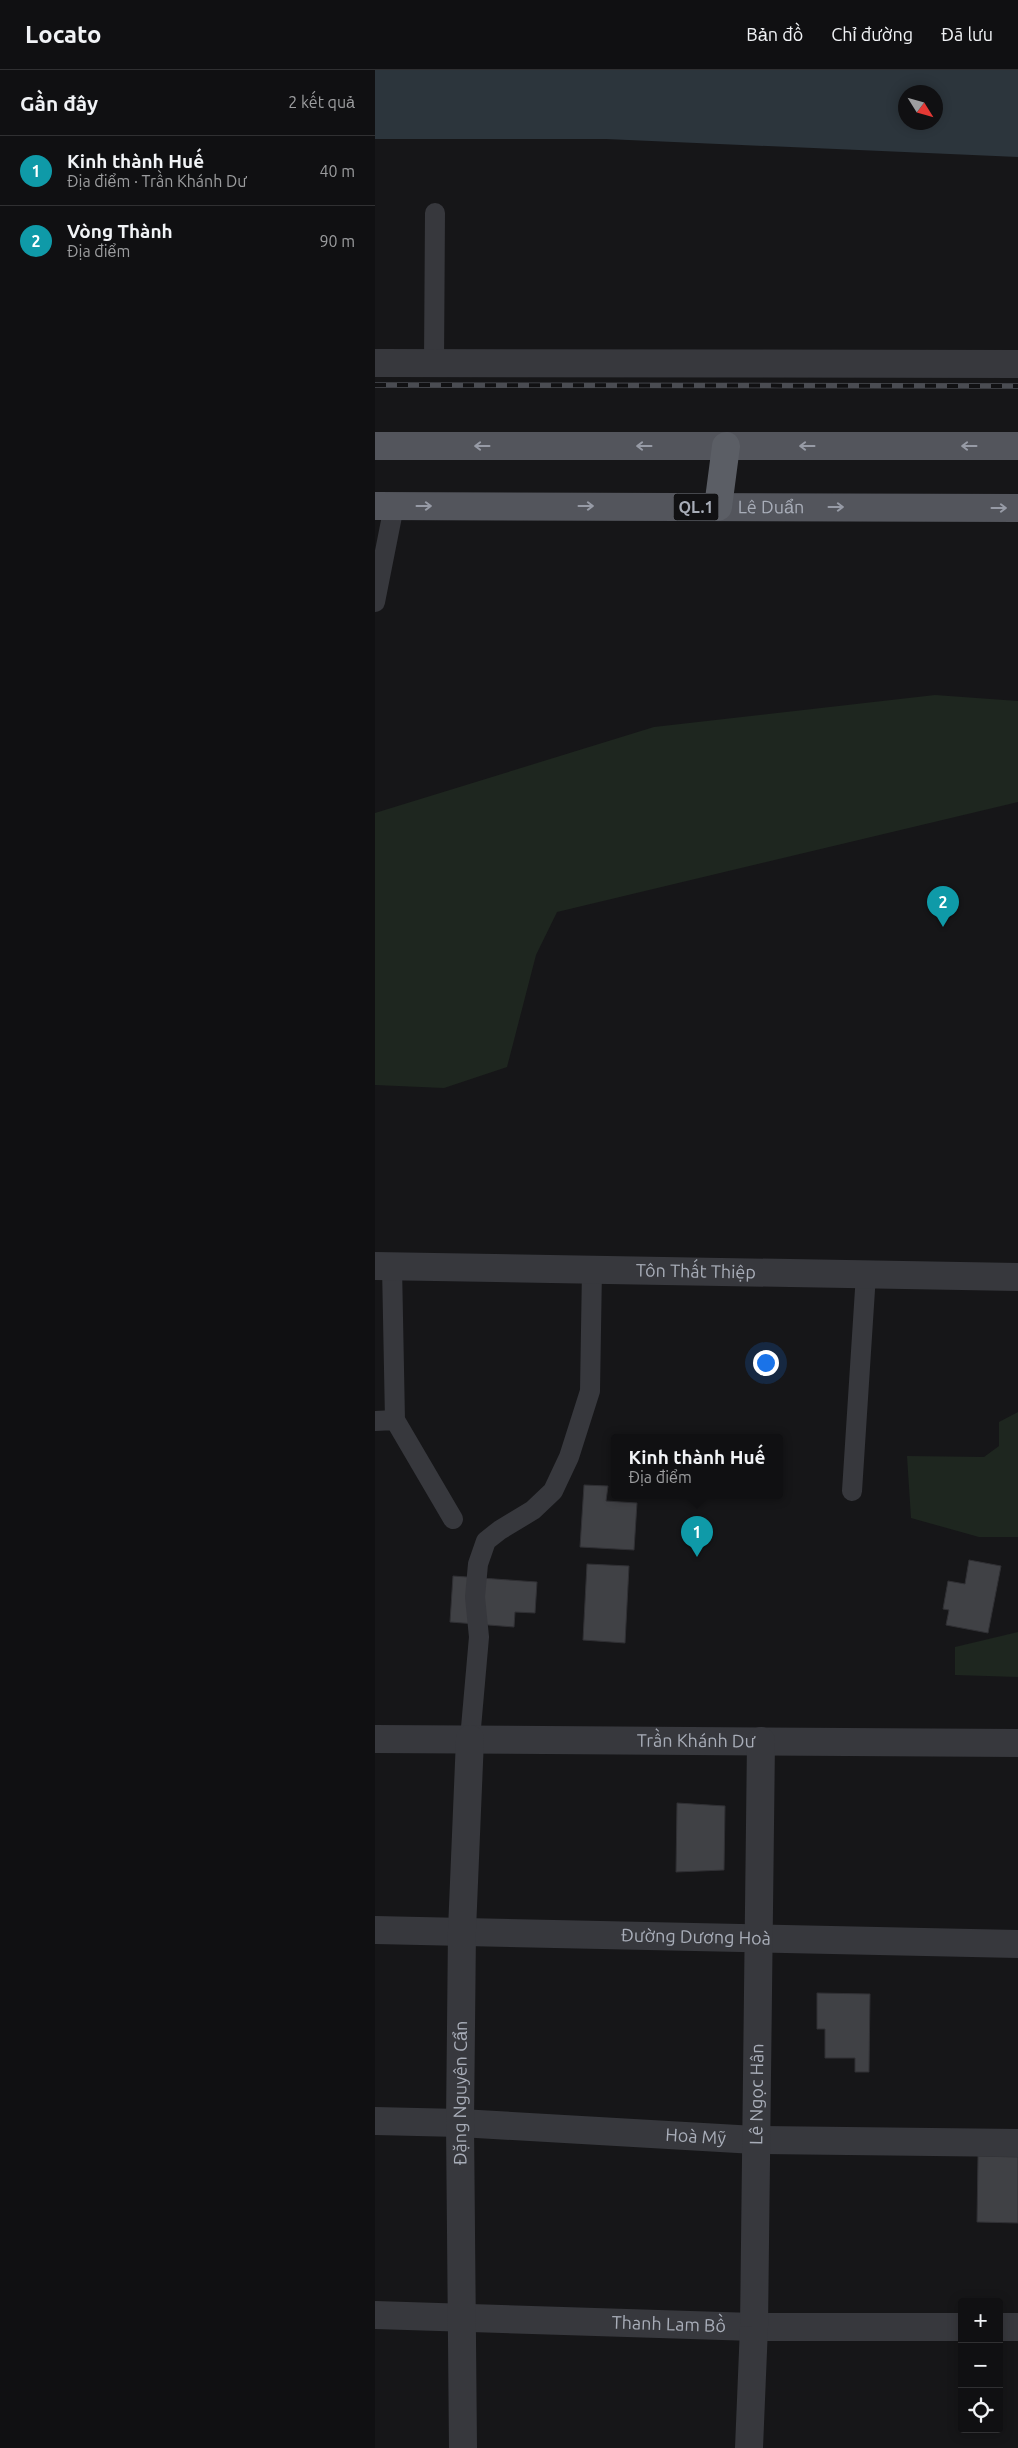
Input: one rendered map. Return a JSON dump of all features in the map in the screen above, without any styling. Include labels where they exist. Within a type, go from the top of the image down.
[{"type":"highway","points":[[718,507],[726,446]]},
{"type":"main road","points":[[375,446],[1018,446]]},
{"type":"main road","name":"Lê Duẩn","points":[[384,506],[1018,508]]},
{"type":"street","points":[[375,363],[1018,364]]},
{"type":"street","name":"Tôn Thất Thiệp","points":[[384,1266],[1018,1277]]},
{"type":"street","name":"Trần Khánh Dư","points":[[375,1738],[1018,1744]]},
{"type":"street","name":"Đặng Nguyên Cẩn","points":[[463,2448],[460,2122],[462,1930],[470,1739]]},
{"type":"street","name":"Lê Ngọc Hân","points":[[749,2448],[754,2328],[761,1741]]},
{"type":"street","name":"Đường Dương Hoà","points":[[375,1930],[462,1930],[1018,1944]]},
{"type":"street","name":"Hoà Mỹ","points":[[375,2121],[460,2122],[755,2140],[1018,2142]]},
{"type":"street","name":"Thanh Lam Bồ","points":[[375,2315],[754,2328],[958,2327]]},
{"type":"street","points":[[1003,2327],[1018,2327]]},
{"type":"lane","points":[[434,364],[435,213]]},
{"type":"lane","points":[[375,602],[384,506]]},
{"type":"lane","points":[[384,1266],[395,1420],[453,1520]]},
{"type":"lane","points":[[470,1739],[479,1637],[475,1597],[478,1564],[486,1542],[500,1530],[533,1510],[553,1491],[569,1457],[590,1391],[592,1269]]},
{"type":"lane","points":[[852,1491],[866,1274]]},
{"type":"lane","points":[[375,1421],[395,1420]]},
{"type":"shaded area","points":[[375,70],[1018,70],[1018,157],[606,139],[375,139]]},
{"type":"shaded area","points":[[935,695],[1018,701],[1018,802],[557,912],[536,955],[507,1067],[444,1088],[375,1085],[375,813],[654,727]]},
{"type":"shaded area","points":[[1018,1412],[1018,1537],[979,1537],[911,1518],[907,1456],[984,1457],[999,1446],[999,1422]]},
{"type":"shaded area","points":[[1018,1632],[1018,1677],[955,1675],[955,1647]]},
{"type":"building","points":[[584,1485],[608,1486],[606,1501],[637,1503],[634,1550],[580,1547]]},
{"type":"building","points":[[969,1560],[1001,1566],[988,1633],[946,1625],[949,1610],[943,1609],[948,1581],[965,1584]]},
{"type":"building","points":[[587,1564],[629,1566],[625,1643],[583,1640]]},
{"type":"building","points":[[453,1576],[537,1582],[535,1613],[515,1612],[514,1627],[450,1622]]},
{"type":"building","points":[[677,1803],[725,1806],[724,1870],[676,1872]]},
{"type":"building","points":[[817,1993],[870,1994],[869,2072],[855,2072],[855,2058],[825,2058],[825,2029],[817,2029]]},
{"type":"building","points":[[978,2156],[1018,2157],[1018,2223],[977,2222]]},
{"type":"railway","points":[[375,385],[1018,386]]},
{"type":"place","name":"Vòng Thành","points":[[943,927]]},
{"type":"place","name":"Kinh thành Huế","points":[[697,1557]]}]
